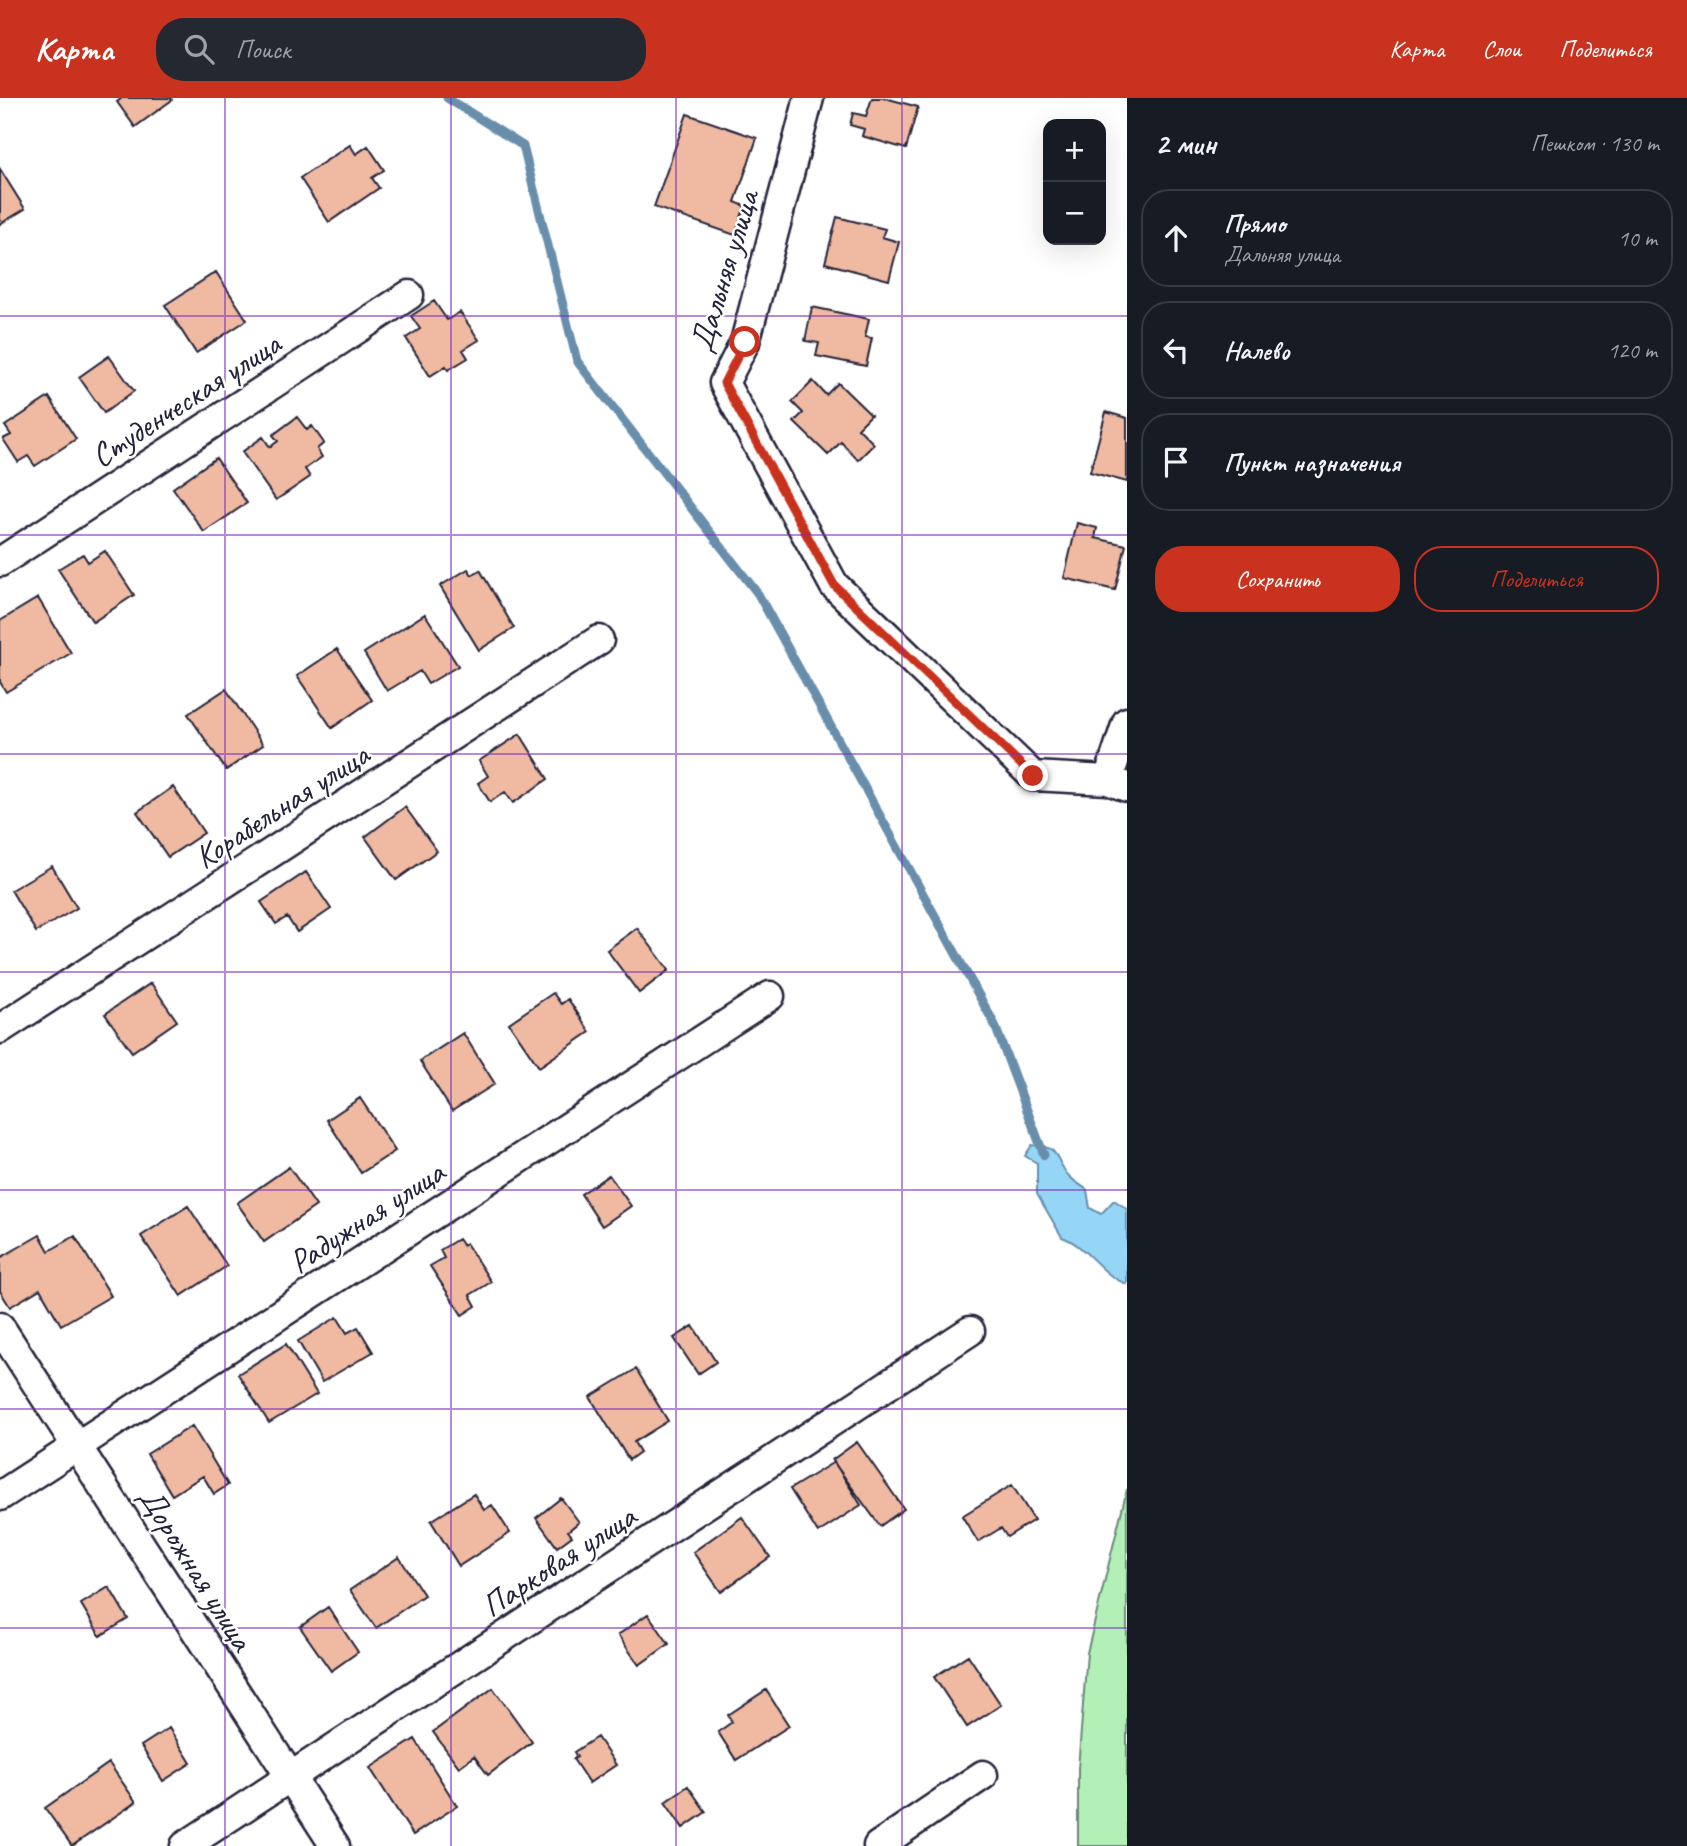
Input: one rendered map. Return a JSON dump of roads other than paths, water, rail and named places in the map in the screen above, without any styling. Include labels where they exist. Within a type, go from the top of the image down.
[{"type":"street","name":"Дальняя улица","points":[[809,98],[745,342],[724,383],[834,585],[1033,776],[1118,784]]},
{"type":"street","name":"Студенческая улица","points":[[0,562],[409,295]]},
{"type":"street","name":"Корабельная улица","points":[[0,1029],[599,640]]},
{"type":"street","points":[[1118,784],[1127,722]]},
{"type":"street","name":"Радужная улица","points":[[0,1496],[770,996]]},
{"type":"street","name":"Дорожная улица","points":[[0,1326],[335,1846]]},
{"type":"street","name":"Парковая улица","points":[[185,1846],[970,1331]]},
{"type":"street","points":[[878,1846],[983,1775]]},
{"type":"water","points":[[1032,1145],[1054,1152],[1067,1174],[1087,1190],[1090,1208],[1101,1214],[1114,1200],[1127,1209],[1127,1284],[1109,1274],[1079,1247],[1062,1237],[1037,1194],[1037,1163],[1025,1156]]},
{"type":"waterway","points":[[447,98],[523,146],[577,361],[758,594],[994,1023],[1044,1155]]}]
